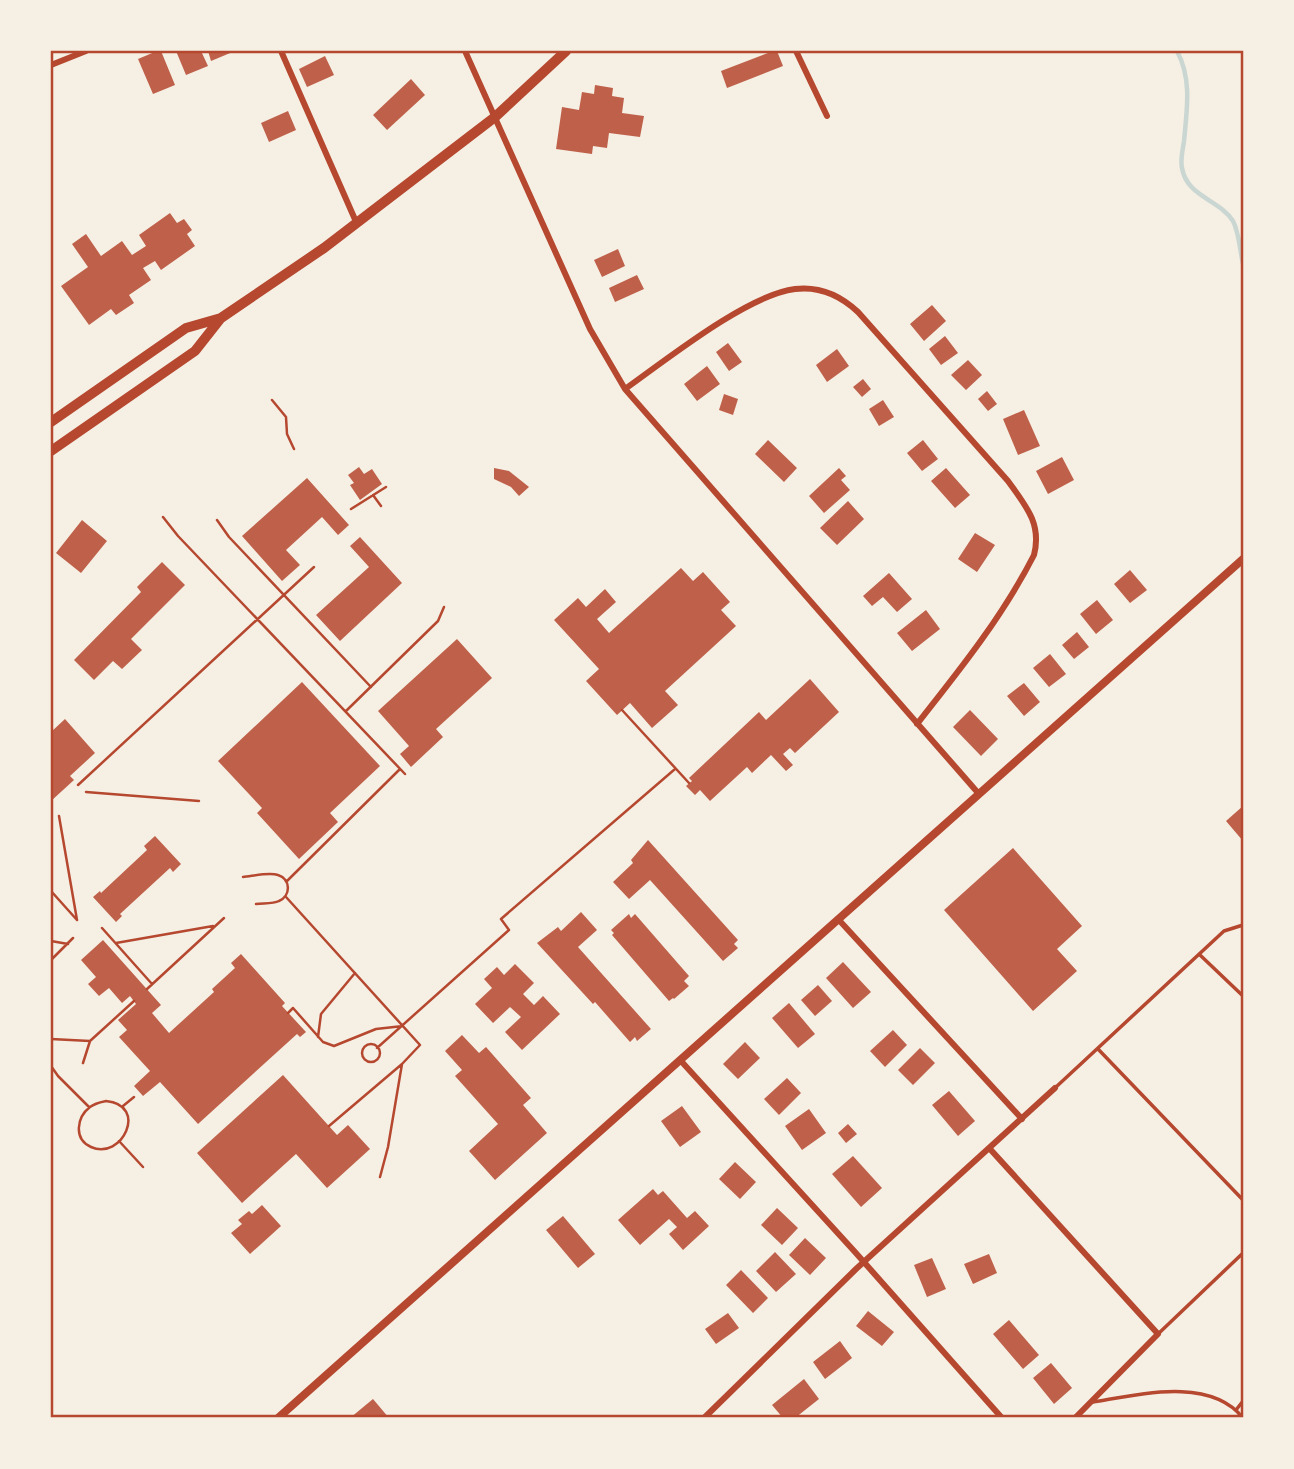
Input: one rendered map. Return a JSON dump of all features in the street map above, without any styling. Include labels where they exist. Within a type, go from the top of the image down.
[{"type":"highway","points":[[51,451],[195,351],[221,318],[357,224],[495,117],[566,51]]},
{"type":"highway","points":[[51,422],[186,328],[221,318]]},
{"type":"street","points":[[51,65],[86,51]]},
{"type":"street","points":[[281,51],[357,224]]},
{"type":"street","points":[[465,51],[590,329],[625,389],[979,794]]},
{"type":"street","points":[[796,51],[827,116]]},
{"type":"street","points":[[625,389],[703,333],[764,298],[780,291],[815,289],[832,293],[858,312],[1008,481],[1035,521],[1037,544],[1034,555],[996,617],[917,724]]},
{"type":"street","points":[[278,1418],[1243,559]]},
{"type":"street","points":[[838,919],[1022,1119]]},
{"type":"street","points":[[681,1060],[1002,1418]]},
{"type":"street","points":[[704,1418],[864,1263],[1055,1088]]},
{"type":"street","points":[[990,1149],[1158,1334],[1075,1418]]},
{"type":"lane","points":[[1055,1088],[1224,931],[1243,925]]},
{"type":"lane","points":[[1199,955],[1243,996]]},
{"type":"lane","points":[[1098,1049],[1243,1200]]},
{"type":"lane","points":[[1158,1334],[1243,1253]]},
{"type":"lane","points":[[1090,1403],[1166,1390],[1210,1396],[1236,1410],[1243,1418]]},
{"type":"lane","points":[[1236,1410],[1243,1401]]},
{"type":"lane","points":[[1236,1410],[1243,1409]]},
{"type":"path","points":[[272,400],[286,417],[287,434],[294,449]]},
{"type":"path","points":[[351,509],[386,487]]},
{"type":"path","points":[[373,495],[381,506]]},
{"type":"path","points":[[163,517],[405,774]]},
{"type":"path","points":[[217,520],[229,537],[371,687]]},
{"type":"path","points":[[78,785],[314,567]]},
{"type":"path","points":[[345,711],[439,621],[444,607]]},
{"type":"path","points":[[622,710],[689,783]]},
{"type":"path","points":[[287,881],[400,769]]},
{"type":"path","points":[[377,1048],[509,930],[500,919],[675,769]]},
{"type":"path","points":[[86,792],[199,801]]},
{"type":"path","points":[[51,891],[77,920],[59,817]]},
{"type":"path","points":[[243,877],[277,875],[287,881],[289,888],[286,897],[278,902],[256,904]]},
{"type":"path","points":[[286,897],[420,1045],[402,1064],[329,1126]]},
{"type":"path","points":[[51,900],[58,899]]},
{"type":"path","points":[[147,989],[224,918]]},
{"type":"path","points":[[116,943],[216,926]]},
{"type":"path","points":[[102,928],[152,984]]},
{"type":"path","points":[[51,960],[74,938]]},
{"type":"path","points":[[51,941],[68,944]]},
{"type":"path","points":[[318,1037],[321,1014],[355,974]]},
{"type":"path","points":[[83,1063],[90,1041],[134,1001]]},
{"type":"path","points":[[288,1013],[293,1008],[323,1042],[334,1046],[376,1029],[403,1026]]},
{"type":"path","points":[[51,1039],[90,1041]]},
{"type":"path","points":[[372,1045],[377,1048],[379,1054],[376,1060],[370,1062],[364,1059],[362,1052],[365,1046],[372,1045]]},
{"type":"path","points":[[380,1177],[388,1147],[402,1064]]},
{"type":"path","points":[[51,1066],[89,1107]]},
{"type":"path","points":[[123,1106],[134,1097]]},
{"type":"path","points":[[106,1101],[123,1106],[128,1116],[128,1124],[119,1141],[104,1150],[94,1149],[79,1137],[81,1118],[89,1107],[106,1101]]},
{"type":"path","points":[[119,1141],[143,1167]]},
{"type":"building","points":[[161,51],[175,85],[153,94],[138,59]]},
{"type":"building","points":[[176,51],[201,51],[208,66],[186,75]]},
{"type":"building","points":[[208,51],[235,51],[211,61]]},
{"type":"building","points":[[777,51],[783,66],[727,88],[721,71]]},
{"type":"building","points":[[325,56],[334,75],[307,87],[299,69]]},
{"type":"building","points":[[411,79],[425,95],[387,130],[373,115]]},
{"type":"building","points":[[595,85],[613,88],[612,96],[624,98],[622,113],[644,116],[640,137],[609,133],[607,148],[593,146],[592,154],[556,149],[562,107],[579,110],[582,92],[594,94]]},
{"type":"building","points":[[288,111],[296,130],[269,142],[261,123]]},
{"type":"building","points":[[170,213],[177,223],[184,219],[192,230],[187,234],[195,246],[161,270],[155,261],[143,268],[151,280],[129,295],[134,303],[116,315],[111,309],[89,325],[61,286],[88,267],[72,244],[86,234],[101,256],[122,241],[132,255],[146,246],[139,235]]},
{"type":"building","points":[[618,249],[625,266],[602,277],[594,260]]},
{"type":"building","points":[[637,275],[644,289],[615,302],[609,288]]},
{"type":"building","points":[[932,305],[946,321],[924,341],[910,324]]},
{"type":"building","points":[[945,336],[958,353],[941,365],[929,349]]},
{"type":"building","points":[[728,343],[742,362],[729,371],[716,352]]},
{"type":"building","points":[[837,349],[849,366],[827,382],[816,365]]},
{"type":"building","points":[[968,360],[982,375],[966,390],[951,375]]},
{"type":"building","points":[[707,366],[720,384],[697,401],[684,384]]},
{"type":"building","points":[[863,379],[871,389],[862,397],[853,387]]},
{"type":"building","points":[[987,391],[997,404],[988,411],[978,399]]},
{"type":"building","points":[[724,394],[738,399],[733,415],[719,410]]},
{"type":"building","points":[[883,400],[894,417],[879,426],[869,409]]},
{"type":"building","points":[[1024,410],[1040,446],[1018,455],[1003,419]]},
{"type":"building","points":[[768,440],[797,468],[784,482],[755,454]]},
{"type":"building","points":[[923,440],[938,459],[922,471],[907,453]]},
{"type":"building","points":[[1062,457],[1074,480],[1048,494],[1036,471]]},
{"type":"building","points":[[359,467],[364,474],[372,469],[382,484],[360,500],[350,485],[354,483],[348,475]]},
{"type":"building","points":[[494,468],[509,471],[529,487],[519,496],[511,487],[494,479]]},
{"type":"building","points":[[839,468],[846,476],[841,480],[850,490],[824,513],[809,496]]},
{"type":"building","points":[[946,468],[970,495],[955,508],[931,481]]},
{"type":"building","points":[[307,478],[349,525],[338,535],[322,517],[286,550],[300,565],[282,581],[242,536]]},
{"type":"building","points":[[848,501],[864,519],[837,545],[820,528]]},
{"type":"building","points":[[82,520],[107,541],[81,573],[56,553]]},
{"type":"building","points":[[975,533],[995,545],[977,572],[958,559]]},
{"type":"building","points":[[360,537],[402,583],[340,641],[316,615],[369,567],[350,546]]},
{"type":"building","points":[[162,562],[185,585],[131,639],[142,650],[122,669],[113,661],[94,680],[74,660],[141,592],[137,587]]},
{"type":"building","points":[[681,568],[693,581],[703,572],[730,602],[721,610],[736,626],[665,691],[678,705],[652,728],[630,703],[617,715],[586,681],[599,669],[554,620],[578,598],[586,607],[605,589],[616,602],[597,619],[609,633]]},
{"type":"building","points":[[1130,570],[1147,590],[1130,603],[1114,584]]},
{"type":"building","points":[[889,573],[912,599],[897,612],[883,597],[872,606],[863,596]]},
{"type":"building","points":[[1097,600],[1113,620],[1096,634],[1080,614]]},
{"type":"building","points":[[926,610],[940,629],[912,651],[897,633]]},
{"type":"building","points":[[1077,632],[1089,647],[1074,659],[1062,645]]},
{"type":"building","points":[[457,639],[492,678],[436,729],[443,737],[411,767],[400,754],[409,746],[378,711]]},
{"type":"building","points":[[1050,654],[1066,674],[1049,687],[1033,668]]},
{"type":"building","points":[[810,679],[839,712],[795,753],[790,748],[783,754],[793,765],[786,771],[771,755],[752,773],[747,767],[710,801],[700,790],[695,795],[686,786],[692,781],[689,778],[759,712],[766,720]]},
{"type":"building","points":[[302,682],[380,766],[330,813],[338,822],[299,859],[257,813],[262,808],[218,761]]},
{"type":"building","points":[[1024,683],[1040,702],[1024,716],[1007,696]]},
{"type":"building","points":[[970,710],[998,739],[981,756],[953,727]]},
{"type":"building","points":[[65,719],[95,753],[70,776],[74,780],[51,801],[51,732]]},
{"type":"building","points":[[1243,806],[1243,841],[1226,821]]},
{"type":"building","points":[[155,836],[181,864],[173,872],[170,868],[120,914],[122,916],[116,922],[93,897],[100,891],[101,893],[147,850],[144,846]]},
{"type":"building","points":[[648,840],[738,940],[734,944],[738,948],[723,961],[650,880],[629,899],[613,882],[633,863],[631,860]]},
{"type":"building","points":[[1013,848],[1082,926],[1057,949],[1077,971],[1033,1011],[944,910]]},
{"type":"building","points":[[581,912],[597,930],[578,947],[651,1029],[637,1041],[635,1037],[630,1042],[537,943],[558,927],[561,931]]},
{"type":"building","points":[[629,914],[631,918],[635,914],[689,976],[684,981],[689,986],[674,999],[669,1001],[612,935],[614,933],[611,930]]},
{"type":"building","points":[[103,940],[161,1005],[152,1013],[169,1033],[214,992],[212,989],[235,968],[231,963],[241,954],[285,1003],[282,1006],[306,1032],[300,1037],[297,1034],[198,1124],[160,1082],[143,1096],[134,1086],[150,1071],[119,1037],[127,1030],[118,1020],[136,1004],[130,996],[122,1003],[109,988],[99,996],[88,984],[96,977],[81,960]]},
{"type":"building","points":[[843,962],[871,992],[853,1008],[826,978]]},
{"type":"building","points":[[515,964],[534,983],[523,994],[534,1005],[543,996],[560,1014],[522,1050],[505,1032],[521,1017],[510,1007],[493,1023],[475,1004],[492,988],[484,979],[497,967],[504,975]]},
{"type":"building","points":[[818,985],[832,1001],[815,1016],[801,1000]]},
{"type":"building","points":[[789,1003],[815,1034],[798,1048],[772,1018]]},
{"type":"building","points":[[893,1030],[907,1045],[885,1067],[870,1051]]},
{"type":"building","points":[[462,1035],[479,1053],[486,1047],[531,1098],[523,1105],[547,1133],[495,1180],[469,1151],[498,1124],[455,1076],[462,1070],[445,1051]]},
{"type":"building","points":[[745,1042],[760,1058],[738,1079],[723,1064]]},
{"type":"building","points":[[920,1048],[935,1063],[913,1085],[898,1070]]},
{"type":"building","points":[[283,1075],[337,1135],[348,1125],[370,1149],[327,1188],[296,1154],[242,1203],[197,1153]]},
{"type":"building","points":[[787,1078],[801,1093],[779,1115],[764,1099]]},
{"type":"building","points":[[949,1091],[975,1121],[958,1136],[932,1105]]},
{"type":"building","points":[[682,1106],[701,1132],[680,1147],[661,1121]]},
{"type":"building","points":[[809,1109],[826,1133],[802,1150],[785,1126]]},
{"type":"building","points":[[848,1124],[857,1134],[846,1143],[838,1133]]},
{"type":"building","points":[[853,1156],[882,1188],[861,1207],[832,1174]]},
{"type":"building","points":[[735,1162],[756,1182],[740,1199],[719,1179]]},
{"type":"building","points":[[653,1189],[658,1195],[663,1191],[687,1218],[695,1211],[709,1226],[683,1250],[669,1234],[677,1227],[669,1219],[640,1245],[618,1220]]},
{"type":"building","points":[[262,1205],[281,1226],[250,1254],[231,1233],[242,1224],[238,1220],[249,1211],[252,1214]]},
{"type":"building","points":[[777,1208],[798,1228],[782,1245],[761,1225]]},
{"type":"building","points":[[563,1216],[595,1254],[578,1268],[546,1230]]},
{"type":"building","points":[[805,1238],[826,1258],[810,1275],[789,1255]]},
{"type":"building","points":[[775,1252],[796,1274],[776,1292],[756,1271]]},
{"type":"building","points":[[989,1254],[997,1273],[973,1284],[964,1264]]},
{"type":"building","points":[[932,1258],[946,1289],[927,1297],[914,1265]]},
{"type":"building","points":[[741,1270],[768,1298],[753,1313],[726,1285]]},
{"type":"building","points":[[868,1311],[894,1332],[882,1346],[856,1326]]},
{"type":"building","points":[[728,1313],[739,1328],[716,1344],[705,1329]]},
{"type":"building","points":[[1009,1320],[1039,1355],[1023,1369],[993,1334]]},
{"type":"building","points":[[840,1341],[852,1358],[825,1379],[813,1362]]},
{"type":"building","points":[[1051,1363],[1072,1388],[1054,1404],[1033,1378]]},
{"type":"building","points":[[804,1379],[819,1399],[795,1418],[783,1418],[772,1405]]},
{"type":"building","points":[[373,1399],[389,1418],[350,1418]]},
{"type":"waterway","points":[[1177,51],[1187,83],[1181,158],[1185,178],[1197,192],[1233,221],[1243,264]]}]
